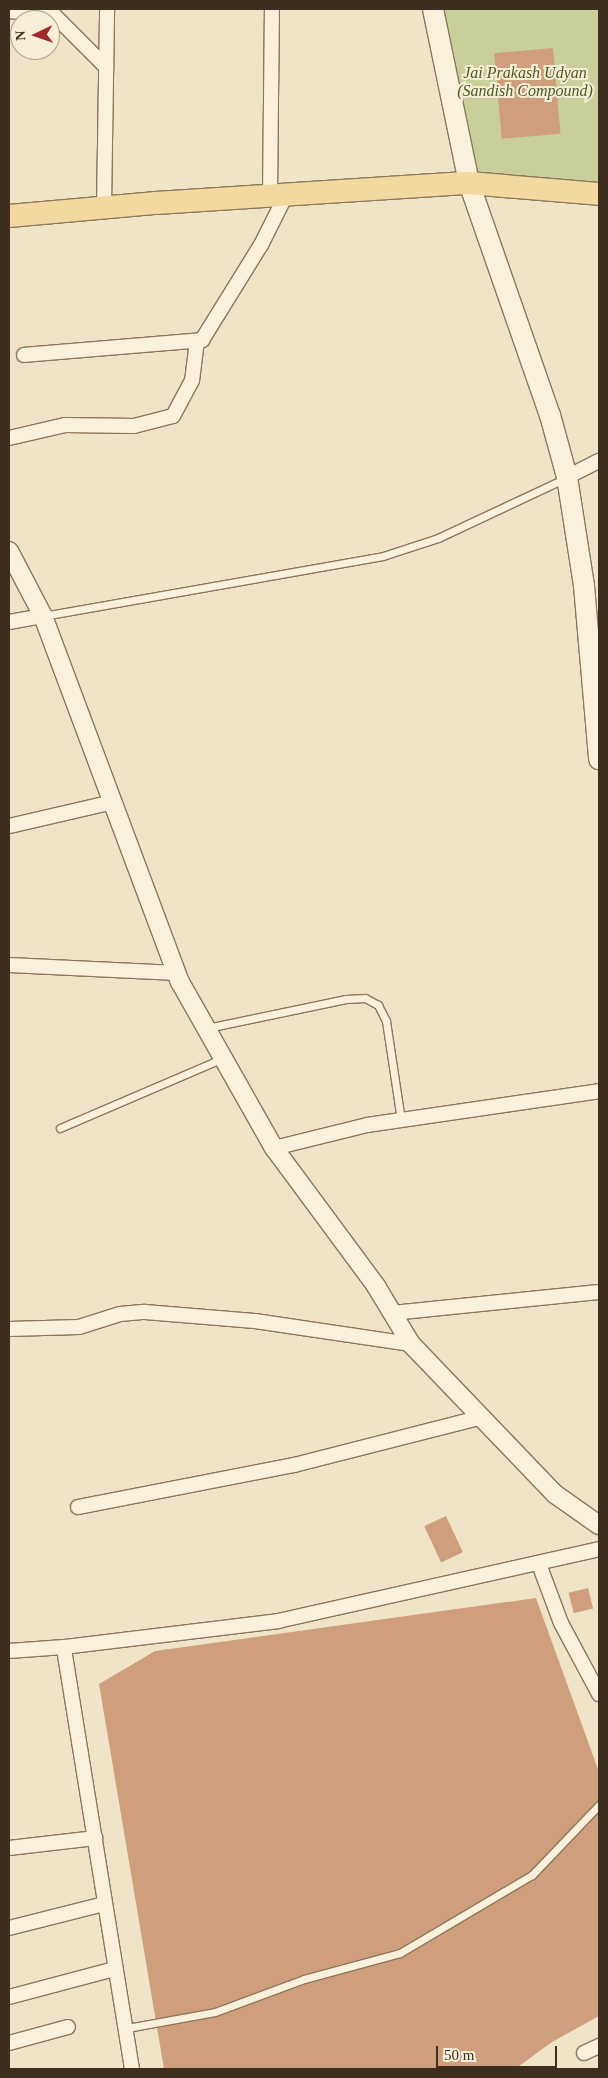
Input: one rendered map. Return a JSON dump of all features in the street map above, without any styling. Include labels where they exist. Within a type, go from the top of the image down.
[{"type":"main road","points":[[433,9],[468,183],[550,415],[567,477],[584,586],[599,759]]},
{"type":"main road","points":[[9,216],[104,207],[468,183],[599,194]]},
{"type":"street","points":[[104,207],[107,9]]},
{"type":"street","points":[[24,355],[197,341],[210,333],[278,195],[272,9]]},
{"type":"street","points":[[9,11],[54,15],[106,67]]},
{"type":"street","points":[[9,438],[65,424],[134,426],[173,416],[186,397],[192,381],[197,341]]},
{"type":"street","points":[[567,477],[599,461]]},
{"type":"street","points":[[9,551],[43,616],[177,973],[274,1148],[392,1313],[411,1344],[479,1418],[555,1494],[599,1525]]},
{"type":"street","points":[[9,622],[43,616]]},
{"type":"street","points":[[9,826],[113,802]]},
{"type":"street","points":[[9,966],[177,973]]},
{"type":"street","points":[[274,1148],[401,1120],[599,1091]]},
{"type":"street","points":[[392,1313],[599,1292]]},
{"type":"street","points":[[9,1329],[79,1327],[120,1314],[145,1312],[255,1321],[411,1344]]},
{"type":"street","points":[[78,1507],[294,1465],[479,1418]]},
{"type":"street","points":[[9,1651],[64,1647],[278,1621],[539,1564],[599,1549]]},
{"type":"street","points":[[539,1564],[561,1623],[599,1694]]},
{"type":"street","points":[[64,1647],[114,1969],[127,2028],[132,2069]]},
{"type":"street","points":[[9,1848],[95,1838]]},
{"type":"street","points":[[9,1928],[104,1904]]},
{"type":"street","points":[[9,1997],[114,1969]]},
{"type":"street","points":[[9,2043],[68,2026]]},
{"type":"street","points":[[584,2053],[599,2046]]},
{"type":"lane","points":[[43,616],[383,556],[438,538],[567,477]]},
{"type":"lane","points":[[206,1028],[346,999],[365,998],[378,1005],[386,1021],[401,1120]]},
{"type":"lane","points":[[60,1128],[223,1058]]},
{"type":"lane","points":[[127,2028],[215,2012],[304,1979],[400,1953],[532,1875],[599,1805]]},
{"type":"green space","name":"Jai Prakash Udyan (Sandish Compound)","points":[[437,9],[599,9],[599,193],[469,183]]},
{"type":"building","points":[[553,48],[560,134],[502,139],[494,53]]},
{"type":"building","points":[[446,1516],[463,1552],[441,1562],[424,1526]]},
{"type":"building","points":[[588,1588],[593,1608],[574,1613],[569,1593]]},
{"type":"building","points":[[536,1598],[599,1772],[599,2016],[552,2042],[515,2069],[164,2069],[99,1684],[155,1651]]}]
